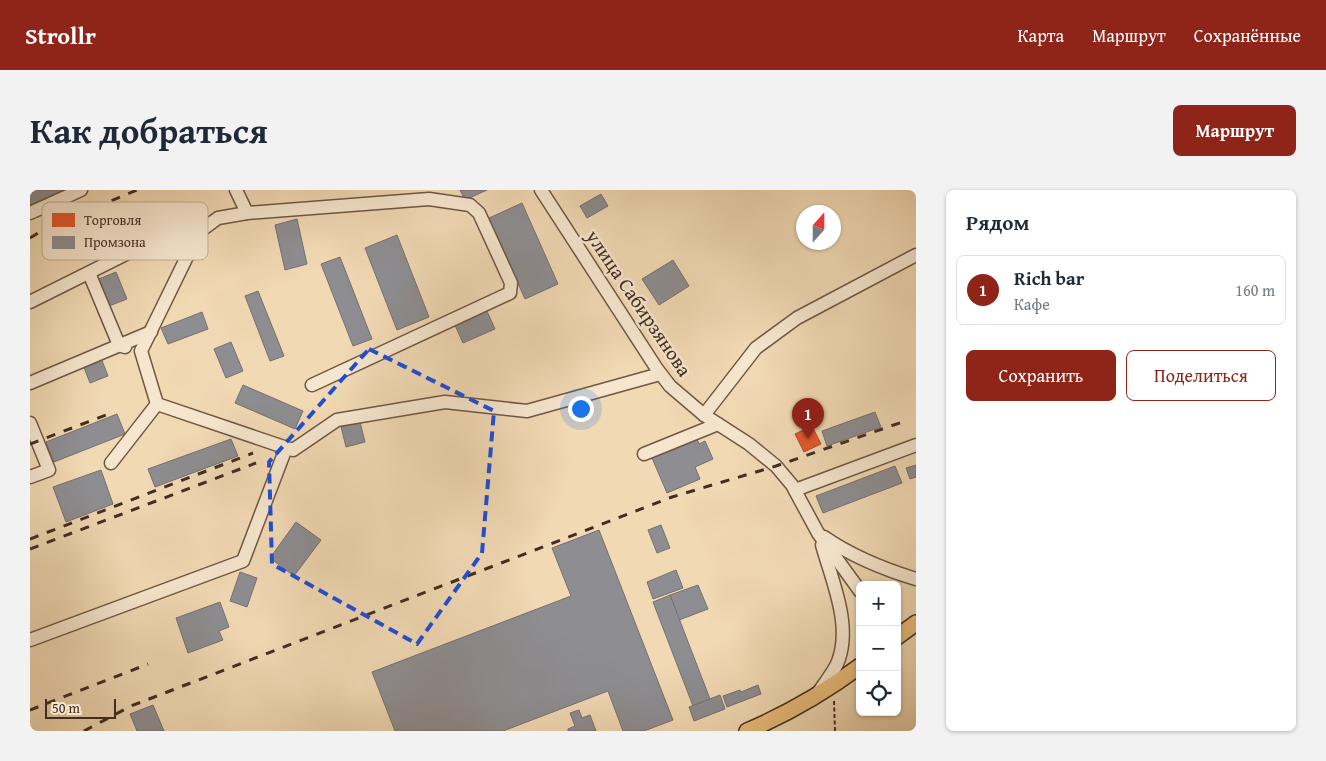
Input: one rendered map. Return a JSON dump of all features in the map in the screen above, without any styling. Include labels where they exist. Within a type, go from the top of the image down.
[{"type":"main road","points":[[901,634],[916,623]]},
{"type":"main road","points":[[747,731],[784,715],[817,696],[856,669]]},
{"type":"street","points":[[54,202],[81,190]]},
{"type":"street","points":[[236,190],[247,213]]},
{"type":"street","name":"улица Сабирзянова","points":[[541,190],[660,374],[670,386],[704,415],[766,456],[776,466],[795,490],[818,533]]},
{"type":"street","points":[[208,225],[218,218],[247,213],[429,199],[470,206],[479,213],[511,283],[510,293],[312,385]]},
{"type":"street","points":[[30,213],[42,208]]},
{"type":"street","points":[[704,415],[756,348],[797,318],[916,255]]},
{"type":"street","points":[[30,302],[115,260]]},
{"type":"street","points":[[157,404],[141,351],[186,260]]},
{"type":"street","points":[[89,273],[119,345]]},
{"type":"street","points":[[30,383],[151,332]]},
{"type":"street","points":[[119,345],[141,351]]},
{"type":"street","points":[[157,404],[294,450],[337,420],[445,402],[527,410],[660,374]]},
{"type":"street","points":[[111,463],[157,404]]},
{"type":"street","points":[[30,423],[49,470],[30,477]]},
{"type":"street","points":[[644,454],[718,424]]},
{"type":"street","points":[[795,490],[916,444]]},
{"type":"street","points":[[30,640],[243,561],[286,448]]},
{"type":"street","points":[[818,533],[845,551],[891,571],[916,579]]},
{"type":"street","points":[[818,533],[856,585]]},
{"type":"street","points":[[817,696],[837,664],[842,647],[841,612],[818,533]]},
{"type":"path","points":[[834,701],[835,731]]},
{"type":"highlighted area","points":[[369,349],[494,411],[482,553],[417,644],[272,564],[269,462]]},
{"type":"building: Торговля","points":[[812,426],[821,444],[804,452],[795,434]]},
{"type":"building: Промзона","points":[[30,190],[64,190],[30,205]]},
{"type":"building: Промзона","points":[[460,190],[487,190],[465,200]]},
{"type":"building: Промзона","points":[[601,194],[608,206],[587,218],[580,206]]},
{"type":"building: Промзона","points":[[522,203],[558,284],[525,299],[489,218]]},
{"type":"building: Промзона","points":[[297,219],[307,264],[285,270],[275,225]]},
{"type":"building: Промзона","points":[[397,235],[429,317],[397,330],[365,248]]},
{"type":"building: Промзона","points":[[340,257],[372,339],[353,346],[321,264]]},
{"type":"building: Промзона","points":[[673,260],[689,286],[659,305],[642,279]]},
{"type":"building: Промзона","points":[[116,272],[127,299],[109,306],[99,279]]},
{"type":"building: Промзона","points":[[258,291],[284,356],[270,361],[245,296]]},
{"type":"building: Промзона","points":[[486,309],[495,329],[463,343],[454,323]]},
{"type":"building: Промзона","points":[[202,312],[208,329],[168,344],[161,328]]},
{"type":"building: Промзона","points":[[231,342],[243,371],[226,378],[214,349]]},
{"type":"building: Промзона","points":[[101,358],[108,376],[90,383],[83,365]]},
{"type":"building: Промзона","points":[[243,385],[303,411],[295,429],[235,403]]},
{"type":"building: Промзона","points":[[875,412],[881,427],[827,446],[822,431]]},
{"type":"building: Промзона","points":[[117,414],[125,434],[54,462],[46,442]]},
{"type":"building: Промзона","points":[[360,422],[365,442],[346,447],[341,427]]},
{"type":"building: Промзона","points":[[231,439],[238,456],[155,487],[148,469]]},
{"type":"building: Промзона","points":[[697,439],[699,444],[705,441],[713,459],[695,467],[700,479],[667,493],[652,458]]},
{"type":"building: Промзона","points":[[916,465],[916,477],[910,479],[906,468]]},
{"type":"building: Промзона","points":[[895,466],[902,483],[823,513],[816,496]]},
{"type":"building: Промзона","points":[[101,470],[113,504],[66,522],[53,487]]},
{"type":"building: Промзона","points":[[296,522],[321,540],[294,576],[270,558]]},
{"type":"building: Промзона","points":[[661,525],[670,548],[657,553],[648,530]]},
{"type":"building: Промзона","points":[[599,530],[673,720],[644,731],[623,731],[608,691],[503,731],[395,731],[372,672],[571,596],[552,548]]},
{"type":"building: Промзона","points":[[676,570],[683,588],[653,599],[647,582]]},
{"type":"building: Промзона","points":[[240,572],[257,578],[247,607],[230,601]]},
{"type":"building: Промзона","points":[[698,585],[708,609],[679,620],[670,595]]},
{"type":"building: Промзона","points":[[670,595],[710,699],[693,706],[653,602]]},
{"type":"building: Промзона","points":[[220,602],[229,627],[219,631],[223,640],[188,653],[176,618]]},
{"type":"building: Промзона","points":[[758,685],[761,694],[727,707],[723,696],[740,690],[741,692]]},
{"type":"building: Промзона","points":[[720,695],[725,709],[694,721],[689,707]]},
{"type":"building: Промзона","points":[[153,705],[164,731],[137,731],[130,714]]},
{"type":"building: Промзона","points":[[579,710],[582,718],[590,715],[596,731],[568,731],[568,729],[575,726],[570,713]]},
{"type":"railway","points":[[108,202],[137,190]]},
{"type":"railway","points":[[30,238],[42,231]]},
{"type":"railway","points":[[30,444],[114,412]]},
{"type":"railway","points":[[84,731],[131,706],[672,497],[776,466],[908,420]]},
{"type":"railway","points":[[30,539],[253,453]]},
{"type":"railway","points":[[30,549],[256,463]]},
{"type":"railway","points":[[30,710],[148,664]]},
{"type":"place","name":"Rich bar","points":[[808,439]]}]
